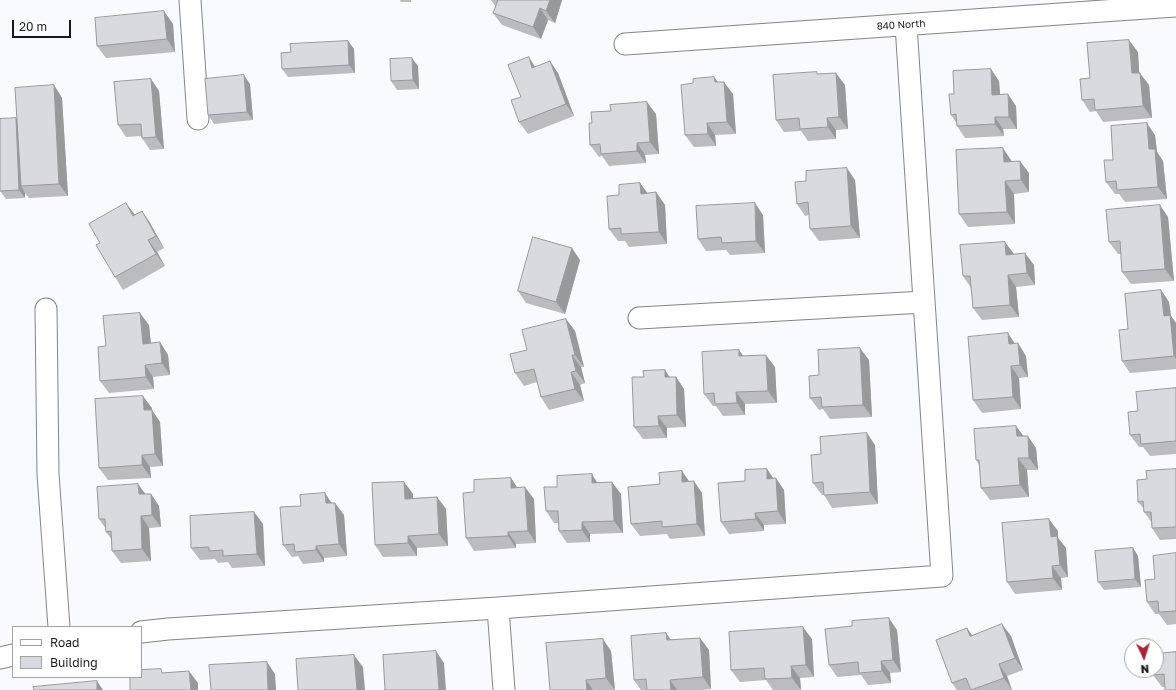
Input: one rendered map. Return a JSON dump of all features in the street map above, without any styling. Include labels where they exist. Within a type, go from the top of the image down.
[{"type":"street","points":[[190,0],[198,119]]},
{"type":"street","name":"840 North","points":[[626,44],[1176,6]]},
{"type":"street","points":[[142,632],[942,576],[906,25]]},
{"type":"street","points":[[639,318],[924,302]]},
{"type":"street","points":[[46,309],[48,474],[59,626]]},
{"type":"street","points":[[498,608],[504,690]]},
{"type":"street","points":[[0,658],[12,655]]},
{"type":"building","points":[[498,0],[550,0],[546,11],[540,8],[533,27],[493,13]]},
{"type":"building","points":[[164,11],[167,39],[97,46],[95,18]]},
{"type":"building","points":[[1129,40],[1132,73],[1140,73],[1143,106],[1095,110],[1094,99],[1082,100],[1080,79],[1090,78],[1087,43]]},
{"type":"building","points":[[348,41],[349,65],[282,69],[281,53],[291,52],[290,44]]},
{"type":"building","points":[[529,57],[532,68],[550,61],[566,104],[519,122],[511,100],[521,97],[508,65]]},
{"type":"building","points":[[412,58],[413,80],[391,81],[390,59]]},
{"type":"building","points":[[991,69],[992,95],[1008,94],[1009,117],[995,117],[995,124],[957,126],[956,114],[951,115],[949,94],[954,94],[953,71]]},
{"type":"building","points":[[817,72],[817,74],[836,73],[839,117],[827,118],[828,127],[800,129],[799,118],[776,120],[773,75]]},
{"type":"building","points":[[244,75],[247,112],[208,115],[205,79]]},
{"type":"building","points":[[714,77],[715,82],[724,82],[727,122],[707,123],[708,134],[685,135],[681,85],[693,83],[693,79]]},
{"type":"building","points":[[151,79],[156,137],[142,138],[141,124],[118,125],[114,82]]},
{"type":"building","points":[[54,85],[59,184],[21,186],[15,88]]},
{"type":"building","points":[[647,102],[650,142],[637,143],[637,151],[601,154],[600,144],[590,145],[589,123],[592,123],[591,112],[611,111],[610,105]]},
{"type":"building","points":[[16,118],[19,190],[0,191],[0,119]]},
{"type":"building","points":[[1147,123],[1149,149],[1155,149],[1158,187],[1117,190],[1116,181],[1106,182],[1104,160],[1113,160],[1111,126]]},
{"type":"building","points":[[1003,148],[1004,162],[1020,161],[1021,180],[1005,181],[1007,212],[959,214],[956,150]]},
{"type":"building","points":[[847,168],[851,226],[810,229],[808,202],[797,204],[795,182],[806,181],[806,171]]},
{"type":"building","points":[[640,183],[641,194],[656,192],[659,232],[621,234],[621,228],[609,229],[607,196],[619,195],[619,185]]},
{"type":"building","points":[[126,203],[133,216],[142,211],[156,236],[148,240],[156,254],[115,277],[96,245],[100,243],[89,224]]},
{"type":"building","points":[[755,203],[756,241],[722,243],[721,237],[698,239],[696,206]]},
{"type":"building","points":[[1160,205],[1165,269],[1122,272],[1120,241],[1109,242],[1106,210]]},
{"type":"building","points":[[533,237],[572,248],[556,302],[518,291]]},
{"type":"building","points":[[1005,242],[1006,255],[1025,253],[1027,273],[1008,275],[1010,305],[973,308],[970,276],[963,276],[960,245]]},
{"type":"building","points":[[1161,290],[1164,316],[1170,315],[1174,356],[1122,361],[1119,330],[1128,329],[1125,294]]},
{"type":"building","points":[[140,313],[143,344],[160,342],[162,363],[145,365],[146,377],[100,381],[98,347],[106,346],[103,316]]},
{"type":"building","points":[[566,319],[575,355],[572,355],[576,371],[571,372],[575,389],[541,397],[534,369],[515,373],[510,354],[527,350],[522,330]]},
{"type":"building","points":[[1008,333],[1009,344],[1018,343],[1020,365],[1011,366],[1013,397],[973,400],[968,337]]},
{"type":"building","points":[[860,348],[863,405],[822,407],[821,397],[810,398],[809,376],[819,375],[818,350]]},
{"type":"building","points":[[739,350],[739,356],[766,355],[768,391],[736,392],[737,403],[715,404],[714,393],[704,394],[702,352]]},
{"type":"building","points":[[665,370],[665,377],[676,377],[677,415],[658,416],[659,426],[634,427],[632,377],[644,377],[643,371]]},
{"type":"building","points":[[1176,388],[1176,441],[1141,444],[1140,434],[1130,435],[1128,412],[1138,411],[1136,392]]},
{"type":"building","points":[[143,396],[144,410],[152,410],[155,454],[142,455],[142,465],[99,468],[95,399]]},
{"type":"building","points":[[1016,426],[1017,436],[1028,436],[1029,458],[1018,458],[1020,485],[981,488],[979,460],[976,460],[974,429]]},
{"type":"building","points":[[867,433],[870,492],[824,495],[823,482],[813,483],[811,455],[821,454],[820,437]]},
{"type":"building","points":[[767,469],[767,479],[776,478],[778,511],[755,513],[756,519],[721,522],[718,483],[745,481],[745,470]]},
{"type":"building","points":[[1176,469],[1176,527],[1152,528],[1151,512],[1144,512],[1143,501],[1138,502],[1137,480],[1147,479],[1146,471]]},
{"type":"building","points":[[682,471],[682,482],[694,481],[697,524],[662,527],[662,521],[631,524],[628,487],[660,484],[659,473]]},
{"type":"building","points":[[592,474],[592,483],[612,482],[614,521],[582,522],[582,530],[559,531],[558,511],[546,511],[544,487],[557,487],[557,476]]},
{"type":"building","points":[[511,478],[511,488],[525,487],[528,531],[508,532],[508,536],[466,538],[463,493],[474,492],[474,480]]},
{"type":"building","points":[[404,482],[405,499],[437,497],[439,534],[408,536],[408,543],[375,545],[372,483]]},
{"type":"building","points":[[138,484],[139,494],[151,494],[152,515],[141,516],[142,549],[112,551],[111,531],[106,532],[105,519],[99,519],[97,487]]},
{"type":"building","points":[[325,493],[326,503],[335,503],[339,544],[316,546],[316,550],[295,552],[294,544],[283,545],[280,507],[301,506],[300,495]]},
{"type":"building","points":[[254,512],[257,554],[223,556],[223,550],[209,551],[209,547],[191,548],[190,516]]},
{"type":"building","points":[[1049,519],[1051,537],[1057,536],[1060,565],[1052,566],[1053,578],[1007,582],[1002,523]]},
{"type":"building","points":[[1133,548],[1135,579],[1098,582],[1095,551]]},
{"type":"building","points":[[1176,553],[1176,611],[1159,612],[1158,601],[1147,602],[1145,580],[1155,579],[1153,556]]},
{"type":"building","points":[[889,618],[893,660],[881,661],[882,671],[859,673],[858,662],[829,665],[825,629],[852,626],[852,621]]},
{"type":"building","points":[[1002,624],[1015,658],[999,664],[1004,678],[971,690],[966,678],[952,683],[936,640],[967,628],[970,636]]},
{"type":"building","points":[[803,627],[806,665],[791,666],[792,678],[765,679],[764,668],[731,670],[729,632]]},
{"type":"building","points":[[666,633],[667,640],[700,638],[703,677],[670,680],[671,690],[647,690],[646,679],[634,680],[631,636]]},
{"type":"building","points":[[603,639],[606,678],[586,680],[587,690],[550,690],[546,643]]},
{"type":"building","points":[[436,651],[439,690],[385,690],[383,655]]},
{"type":"building","points":[[1176,652],[1176,690],[1165,690],[1164,653]]},
{"type":"building","points":[[354,655],[357,690],[298,690],[296,659]]},
{"type":"building","points":[[267,662],[268,690],[211,690],[209,665]]},
{"type":"building","points":[[161,669],[162,673],[189,671],[191,690],[130,690],[130,678],[142,678],[142,670]]},
{"type":"building","points":[[97,681],[97,690],[34,690],[33,687]]}]
